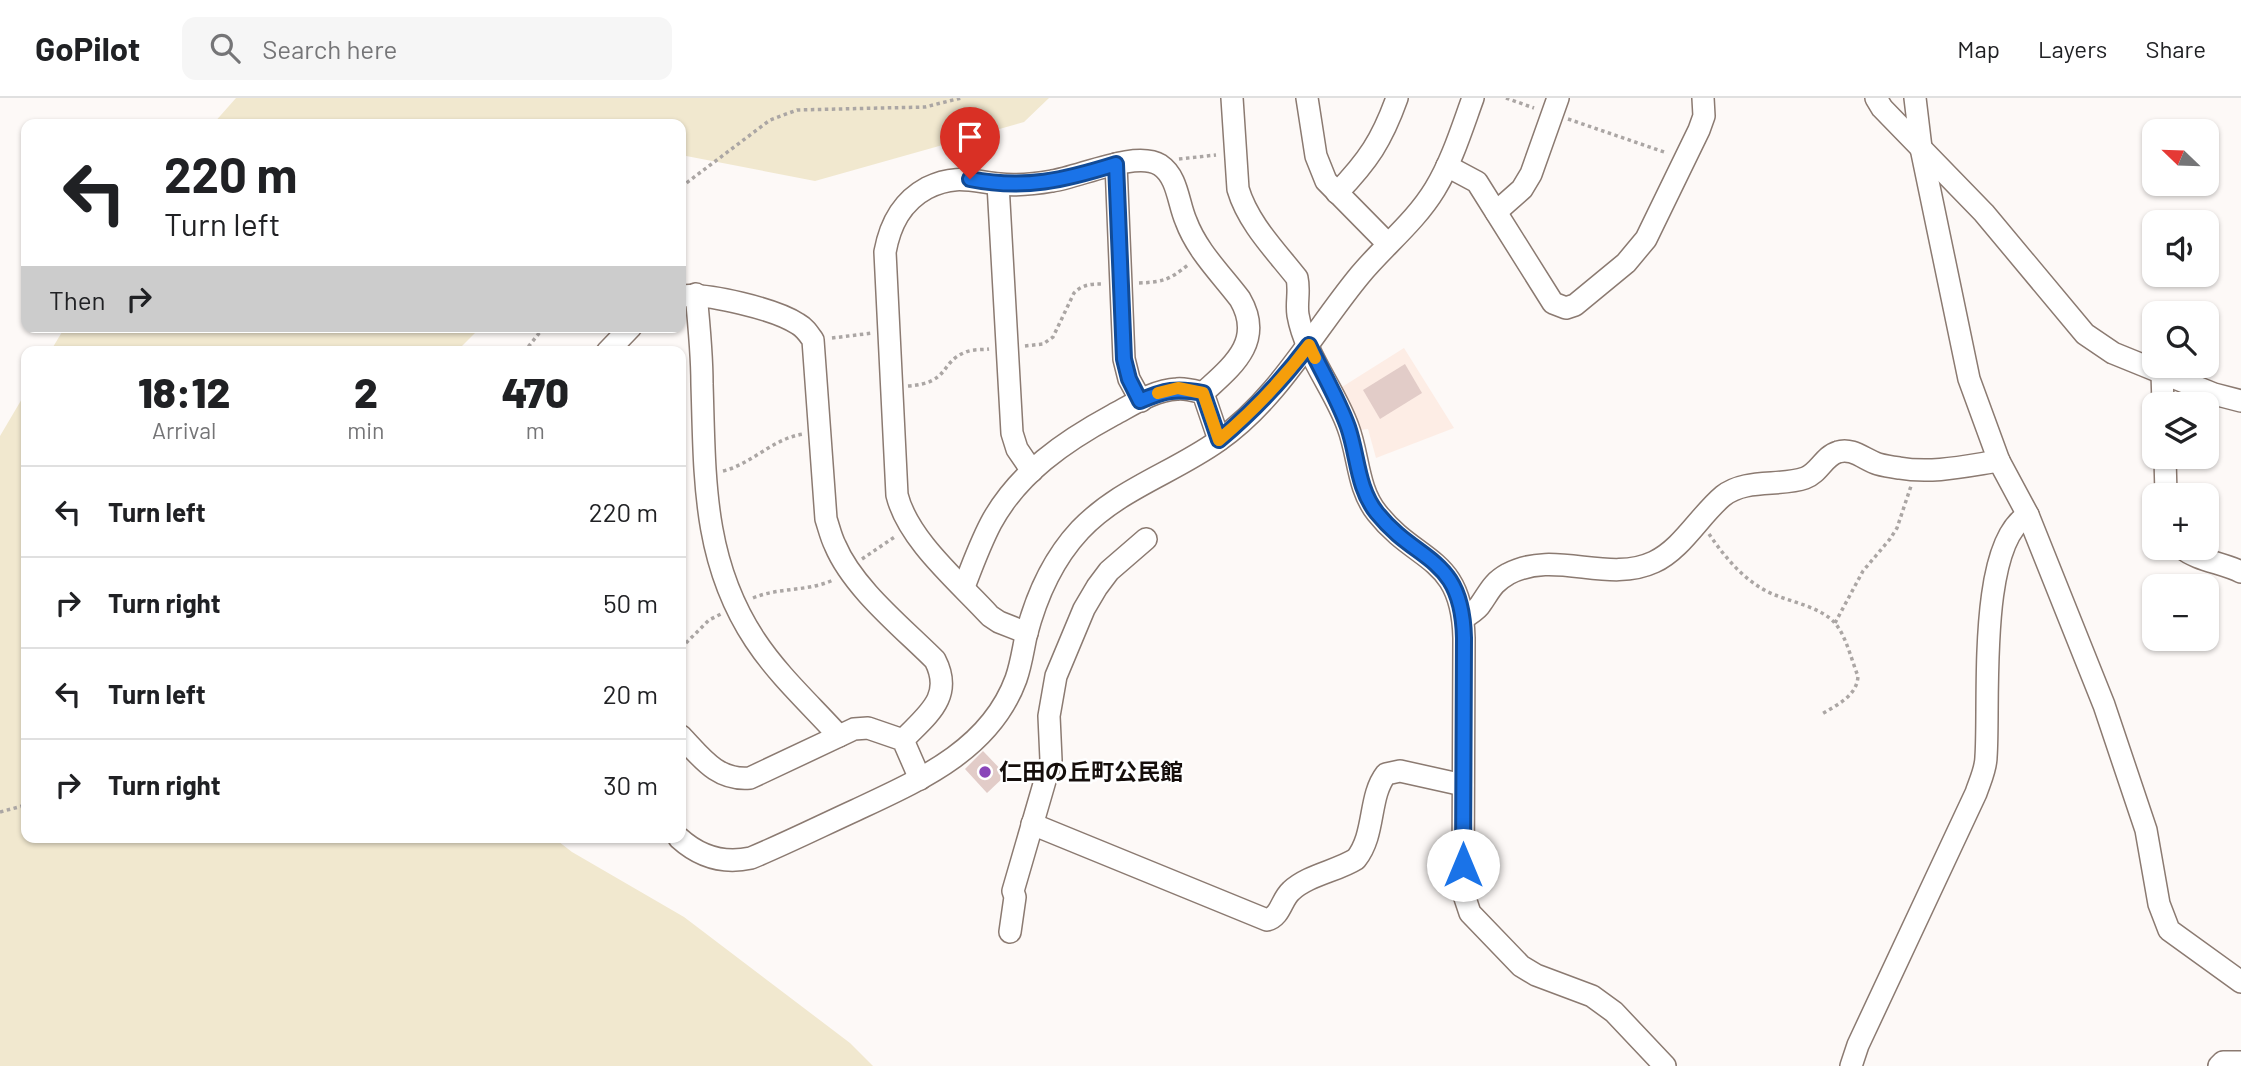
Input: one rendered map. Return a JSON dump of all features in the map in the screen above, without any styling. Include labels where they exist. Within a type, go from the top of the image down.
[{"type":"street","points":[[1232,98],[1238,188],[1242,202],[1249,216],[1297,278],[1298,317],[1348,427],[1364,491],[1376,512],[1392,529],[1432,559],[1448,576],[1458,594],[1464,618],[1462,892],[1470,913],[1521,966],[1536,975],[1592,996],[1614,1012],[1665,1066]]},
{"type":"street","points":[[1307,98],[1320,169],[1326,181],[1388,244]]},
{"type":"street","points":[[1337,193],[1377,146],[1397,98]]},
{"type":"street","points":[[685,843],[713,858],[751,858],[920,779],[956,757],[993,722],[1006,702],[1017,677],[1027,633],[1041,591],[1052,567],[1066,547],[1082,528],[1131,490],[1219,440],[1258,407],[1284,378],[1360,275],[1420,211],[1447,166],[1473,98]]},
{"type":"street","points":[[1447,166],[1477,182],[1553,303],[1566,307],[1575,305],[1626,262],[1646,239],[1704,116],[1703,98]]},
{"type":"street","points":[[1876,98],[1882,108],[1984,213],[2085,334],[2113,352],[2142,364]]},
{"type":"street","points":[[1915,98],[1921,148],[1969,379],[1999,461],[2028,515],[2104,705],[2146,830],[2159,904],[2169,930],[2241,982]]},
{"type":"street","points":[[1496,212],[1522,189],[1531,174],[1555,106]]},
{"type":"street","points":[[1027,633],[999,622],[964,587],[909,526],[897,495],[885,252],[892,225],[898,215],[915,196],[946,181],[970,179],[1017,185],[1052,181],[1140,159],[1161,166],[1174,183],[1186,224],[1246,309],[1249,332],[1241,356],[1203,393]]},
{"type":"street","points":[[1116,164],[1126,369],[1140,401]]},
{"type":"street","points":[[998,184],[1012,433],[1017,449],[1032,471]]},
{"type":"street","points":[[839,736],[775,667],[754,639],[736,606],[715,551],[708,513],[705,473],[702,367],[689,295],[725,299],[795,322],[805,329],[813,340],[826,519],[835,547],[848,569],[935,660],[941,672],[942,685],[934,707],[903,740]]},
{"type":"street","points":[[613,346],[625,333]]},
{"type":"street","points":[[2174,378],[2214,394],[2241,401]]},
{"type":"street","points":[[964,587],[992,521],[1032,471],[1054,450],[1079,433],[1160,392],[1178,388],[1203,393]]},
{"type":"street","points":[[1203,393],[1219,440]]},
{"type":"street","points":[[1464,618],[1479,607],[1489,589],[1507,575],[1526,566],[1546,564],[1616,571],[1637,568],[1656,561],[1672,550],[1725,495],[1740,486],[1794,481],[1810,476],[1829,456],[1840,451],[1850,451],[1878,464],[1916,471],[1999,461]]},
{"type":"street","points":[[1851,1066],[1976,793],[1986,760],[1989,633],[1998,566],[2016,521],[2028,515]]},
{"type":"street","points":[[1010,932],[1015,897],[1013,891],[1051,760],[1049,716],[1056,676],[1084,609],[1097,587],[1109,571],[1146,539]]},
{"type":"street","points":[[2212,560],[2241,572]]},
{"type":"street","points":[[686,741],[719,773],[739,779],[750,778],[854,729],[868,728],[903,740],[920,779]]},
{"type":"street","points":[[1032,824],[1267,920],[1278,914],[1283,901],[1296,887],[1356,859],[1363,851],[1379,786],[1386,774],[1399,771],[1464,785]]},
{"type":"street","points":[[2219,1066],[2223,1062],[2241,1062]]},
{"type":"path","points":[[686,183],[771,120],[797,110],[925,107],[961,98]]},
{"type":"path","points":[[1506,98],[1555,106],[1685,159]]},
{"type":"path","points":[[1170,160],[1236,153]]},
{"type":"path","points":[[892,386],[929,383],[968,351],[1043,344],[1053,337],[1079,287],[1162,282],[1204,253]]},
{"type":"path","points":[[813,340],[889,331]]},
{"type":"path","points":[[705,473],[726,471],[794,435],[820,432]]},
{"type":"path","points":[[1835,623],[1863,571],[1897,528],[1916,471]]},
{"type":"path","points":[[1699,520],[1724,555],[1751,582],[1774,595],[1815,609],[1835,623],[1858,676],[1849,696],[1822,714]]},
{"type":"path","points":[[686,643],[709,620],[771,591],[815,587],[832,581],[909,526]]},
{"type":"path","points":[[0,812],[21,806]]},
{"type":"shaded area","points":[[236,98],[1049,98],[1024,122],[815,181],[686,156],[686,119],[217,119]]},
{"type":"shaded area","points":[[61,333],[475,333],[462,346],[54,346]]},
{"type":"shaded area","points":[[1404,348],[1454,428],[1376,458],[1368,429],[1360,430],[1342,387]]},
{"type":"shaded area","points":[[21,400],[21,843],[560,843],[684,917],[850,1043],[873,1066],[0,1066],[0,436]]},
{"type":"building","points":[[1405,364],[1422,393],[1380,419],[1363,390]]},
{"type":"building","name":"仁田の丘町公民館","points":[[983,751],[1006,775],[987,793],[965,769]]},
{"type":"slow traffic","points":[[1158,393],[1178,388],[1203,393],[1219,440],[1258,407],[1309,345],[1315,358]]},
{"type":"place","name":"仁田の丘町公民館","points":[[985,772]]},
{"type":"route","points":[[970,179],[1017,185],[1052,181],[1116,164],[1124,359],[1129,379],[1140,401],[1178,388],[1203,393],[1219,440],[1258,407],[1309,345],[1348,427],[1364,491],[1376,512],[1392,529],[1432,559],[1448,576],[1458,594],[1464,618],[1463,865]]}]
